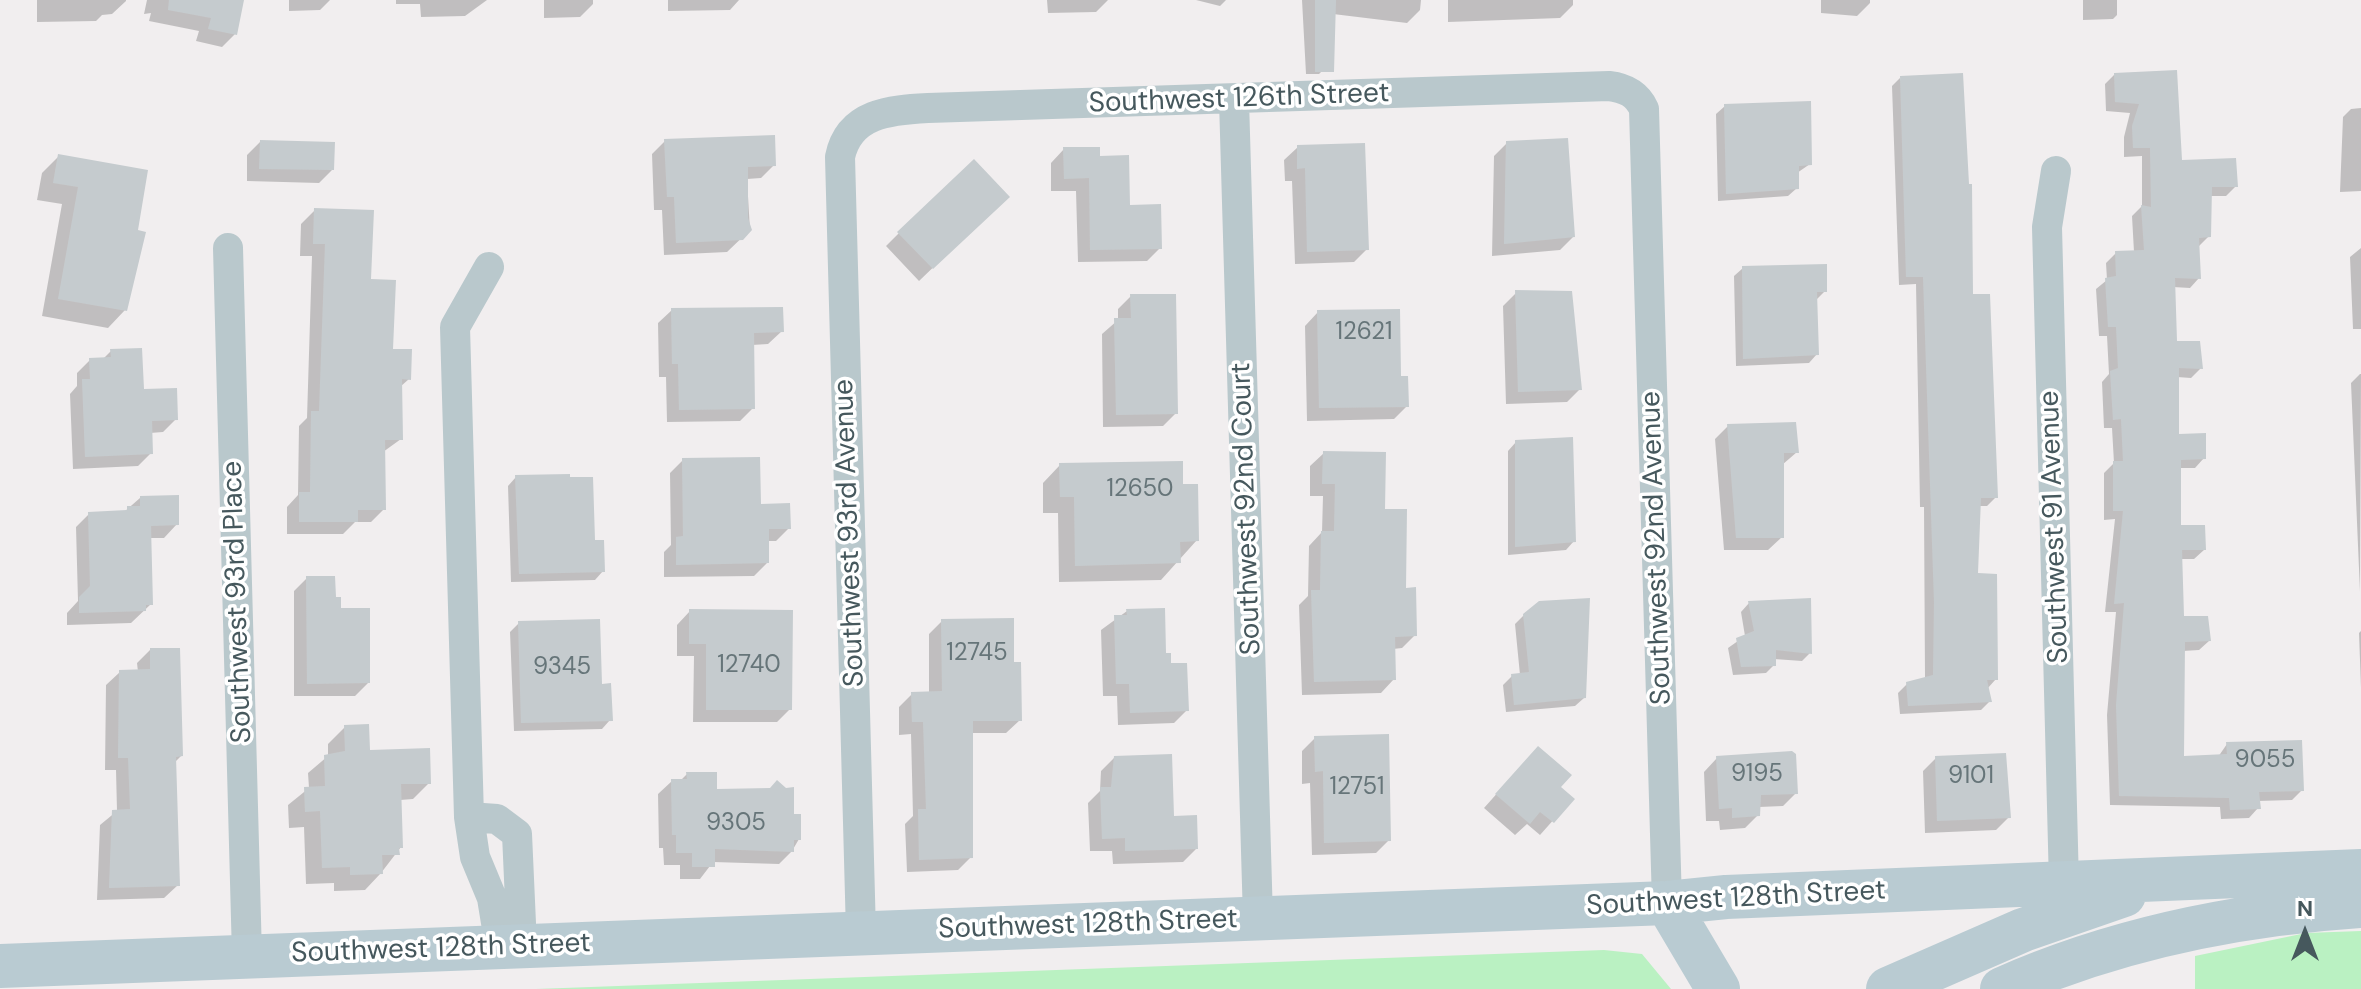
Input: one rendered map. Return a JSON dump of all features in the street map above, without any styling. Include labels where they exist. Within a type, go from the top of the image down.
[{"type":"street","name":"Southwest 126th Street","points":[[847,134],[877,114],[909,109],[1609,86],[1635,95]]},
{"type":"street","name":"Southwest 92nd Avenue","points":[[1635,95],[1644,109],[1667,903],[1672,918],[1718,989]]},
{"type":"street","name":"Southwest 92nd Court","points":[[1234,100],[1258,919]]},
{"type":"street","name":"Southwest 93rd Avenue","points":[[847,134],[839,177],[861,933]]},
{"type":"street","name":"Southwest 91 Avenue","points":[[2056,171],[2047,227],[2064,884]]},
{"type":"street","name":"Southwest 93rd Place","points":[[228,248],[247,956]]},
{"type":"street","points":[[489,267],[455,327],[469,817],[475,857],[511,946]]},
{"type":"street","points":[[469,817],[497,819],[517,834],[511,946]]},
{"type":"street","name":"Southwest 128th Street","points":[[0,966],[1667,903],[2361,871]]},
{"type":"street","name":"Southwest 128th Street","points":[[1888,989],[2023,930],[2176,880]]},
{"type":"street","points":[[2002,989],[2082,959],[2178,931],[2295,910],[2361,906]]},
{"type":"green space","points":[[2361,931],[2361,989],[2195,989],[2195,956],[2306,933]]},
{"type":"green space","points":[[1604,950],[1642,954],[1671,989],[536,989]]},
{"type":"building","points":[[169,0],[244,0],[237,35],[208,29],[211,18],[168,10]]},
{"type":"building","points":[[1315,0],[1336,0],[1334,72],[1315,72]]},
{"type":"building","points":[[2177,70],[2182,160],[2236,158],[2238,187],[2212,187],[2211,237],[2199,238],[2201,279],[2175,278],[2177,341],[2200,341],[2203,369],[2179,368],[2179,434],[2206,433],[2206,459],[2181,460],[2181,525],[2205,525],[2206,550],[2182,550],[2184,616],[2208,616],[2211,641],[2185,642],[2184,756],[2227,754],[2226,742],[2302,740],[2304,791],[2259,792],[2261,809],[2230,810],[2229,798],[2119,796],[2116,705],[2124,603],[2114,604],[2123,511],[2113,511],[2113,461],[2123,461],[2121,419],[2113,420],[2110,371],[2118,368],[2116,327],[2108,327],[2105,278],[2116,276],[2115,251],[2144,250],[2141,205],[2151,207],[2150,148],[2133,148],[2132,126],[2139,104],[2115,102],[2114,73]]},
{"type":"building","points":[[1963,73],[1969,184],[1972,184],[1973,294],[1990,294],[1998,498],[1981,498],[1978,573],[1997,574],[1998,680],[1987,680],[1992,702],[1908,706],[1906,682],[1933,675],[1934,602],[1923,277],[1906,277],[1900,76]]},
{"type":"building","points":[[1811,101],[1812,165],[1799,166],[1799,189],[1726,194],[1724,104]]},
{"type":"building","points":[[775,135],[776,166],[748,167],[748,218],[752,230],[743,240],[676,243],[674,197],[667,197],[664,139]]},
{"type":"building","points":[[1568,138],[1575,237],[1504,244],[1506,141]]},
{"type":"building","points":[[260,140],[335,142],[334,170],[259,169]]},
{"type":"building","points":[[1365,143],[1369,250],[1307,252],[1305,168],[1297,169],[1297,145]]},
{"type":"building","points":[[1063,147],[1100,147],[1100,156],[1129,155],[1130,205],[1161,204],[1162,249],[1090,250],[1089,178],[1064,179]]},
{"type":"building","points":[[58,154],[148,170],[138,230],[146,232],[127,311],[58,299],[78,187],[53,183]]},
{"type":"building","points":[[974,159],[1010,197],[933,269],[897,232]]},
{"type":"building","points":[[314,208],[374,210],[371,279],[396,280],[393,349],[412,349],[411,380],[402,379],[403,440],[385,440],[386,510],[358,510],[358,522],[299,522],[299,492],[310,492],[311,411],[319,411],[325,244],[313,244]]},
{"type":"building","points":[[1827,264],[1827,292],[1817,292],[1819,355],[1743,359],[1742,266]]},
{"type":"building","points":[[1515,290],[1572,291],[1582,390],[1518,392]]},
{"type":"building","points":[[1130,294],[1176,294],[1178,414],[1116,415],[1114,318],[1131,318]]},
{"type":"building","points":[[783,307],[784,332],[754,333],[755,409],[679,410],[678,364],[672,364],[671,308]]},
{"type":"building","points":[[1400,309],[1401,376],[1408,376],[1409,407],[1319,408],[1317,310]]},
{"type":"building","points":[[142,348],[144,389],[177,388],[178,420],[152,421],[153,454],[85,457],[82,379],[90,379],[89,358],[111,357],[110,349]]},
{"type":"building","points":[[1796,422],[1799,453],[1784,453],[1784,538],[1736,538],[1727,424]]},
{"type":"building","points":[[1573,437],[1576,542],[1515,547],[1515,440]]},
{"type":"building","points":[[1323,451],[1386,452],[1385,509],[1407,509],[1406,588],[1416,587],[1417,636],[1395,637],[1396,680],[1314,682],[1311,590],[1320,590],[1321,531],[1334,531],[1335,484],[1322,484]]},
{"type":"building","points":[[760,457],[761,504],[790,503],[791,529],[769,529],[769,563],[676,565],[676,537],[683,536],[682,458]]},
{"type":"building","points":[[1183,461],[1183,484],[1198,484],[1199,541],[1180,542],[1181,563],[1075,566],[1074,497],[1060,497],[1059,463]]},
{"type":"building","points":[[570,474],[570,477],[593,477],[595,540],[604,540],[605,572],[519,574],[515,475]]},
{"type":"building","points":[[179,495],[179,525],[151,526],[153,605],[146,605],[146,611],[79,613],[79,597],[90,586],[88,512],[127,510],[127,506],[140,506],[140,496]]},
{"type":"building","points":[[306,576],[335,576],[336,597],[341,597],[341,608],[370,608],[370,683],[307,684]]},
{"type":"building","points":[[1590,598],[1586,698],[1514,705],[1511,674],[1529,672],[1523,614],[1539,601]]},
{"type":"building","points":[[1811,598],[1812,654],[1776,650],[1776,666],[1741,667],[1736,638],[1754,631],[1748,601]]},
{"type":"building","points":[[1165,608],[1166,653],[1171,653],[1171,663],[1187,663],[1189,711],[1130,713],[1129,684],[1116,684],[1114,615],[1127,615],[1126,609]]},
{"type":"building","points":[[689,609],[793,610],[792,710],[706,710],[706,644],[689,644]]},
{"type":"building","points":[[1014,618],[1014,662],[1021,662],[1022,721],[973,721],[973,858],[919,860],[918,809],[926,809],[923,722],[912,722],[911,692],[942,691],[941,619]]},
{"type":"building","points":[[600,619],[602,684],[611,683],[613,721],[521,723],[518,621]]},
{"type":"building","points":[[150,648],[180,648],[183,756],[176,757],[180,886],[109,888],[112,810],[130,809],[128,758],[118,758],[119,670],[150,669]]},
{"type":"building","points":[[369,724],[370,750],[430,748],[431,784],[401,784],[403,848],[399,848],[400,855],[382,855],[383,874],[350,875],[350,867],[322,868],[320,811],[305,812],[304,787],[325,786],[324,755],[345,751],[344,725]]},
{"type":"building","points":[[1389,734],[1391,841],[1324,843],[1323,771],[1315,772],[1314,736]]},
{"type":"building","points":[[1538,746],[1572,775],[1561,787],[1575,799],[1554,823],[1540,812],[1530,824],[1495,794]]},
{"type":"building","points":[[1792,751],[1796,754],[1798,794],[1761,795],[1760,816],[1732,818],[1732,808],[1719,809],[1716,756]]},
{"type":"building","points":[[2006,753],[2011,818],[1937,821],[1935,756]]},
{"type":"building","points":[[1172,754],[1174,816],[1197,815],[1198,849],[1125,851],[1125,838],[1102,839],[1100,787],[1111,787],[1114,756]]},
{"type":"building","points":[[686,772],[717,772],[717,789],[770,788],[777,780],[786,788],[794,787],[794,814],[801,814],[801,840],[794,840],[794,852],[715,849],[715,867],[692,867],[692,853],[676,853],[676,835],[672,835],[671,779],[687,779]]}]
